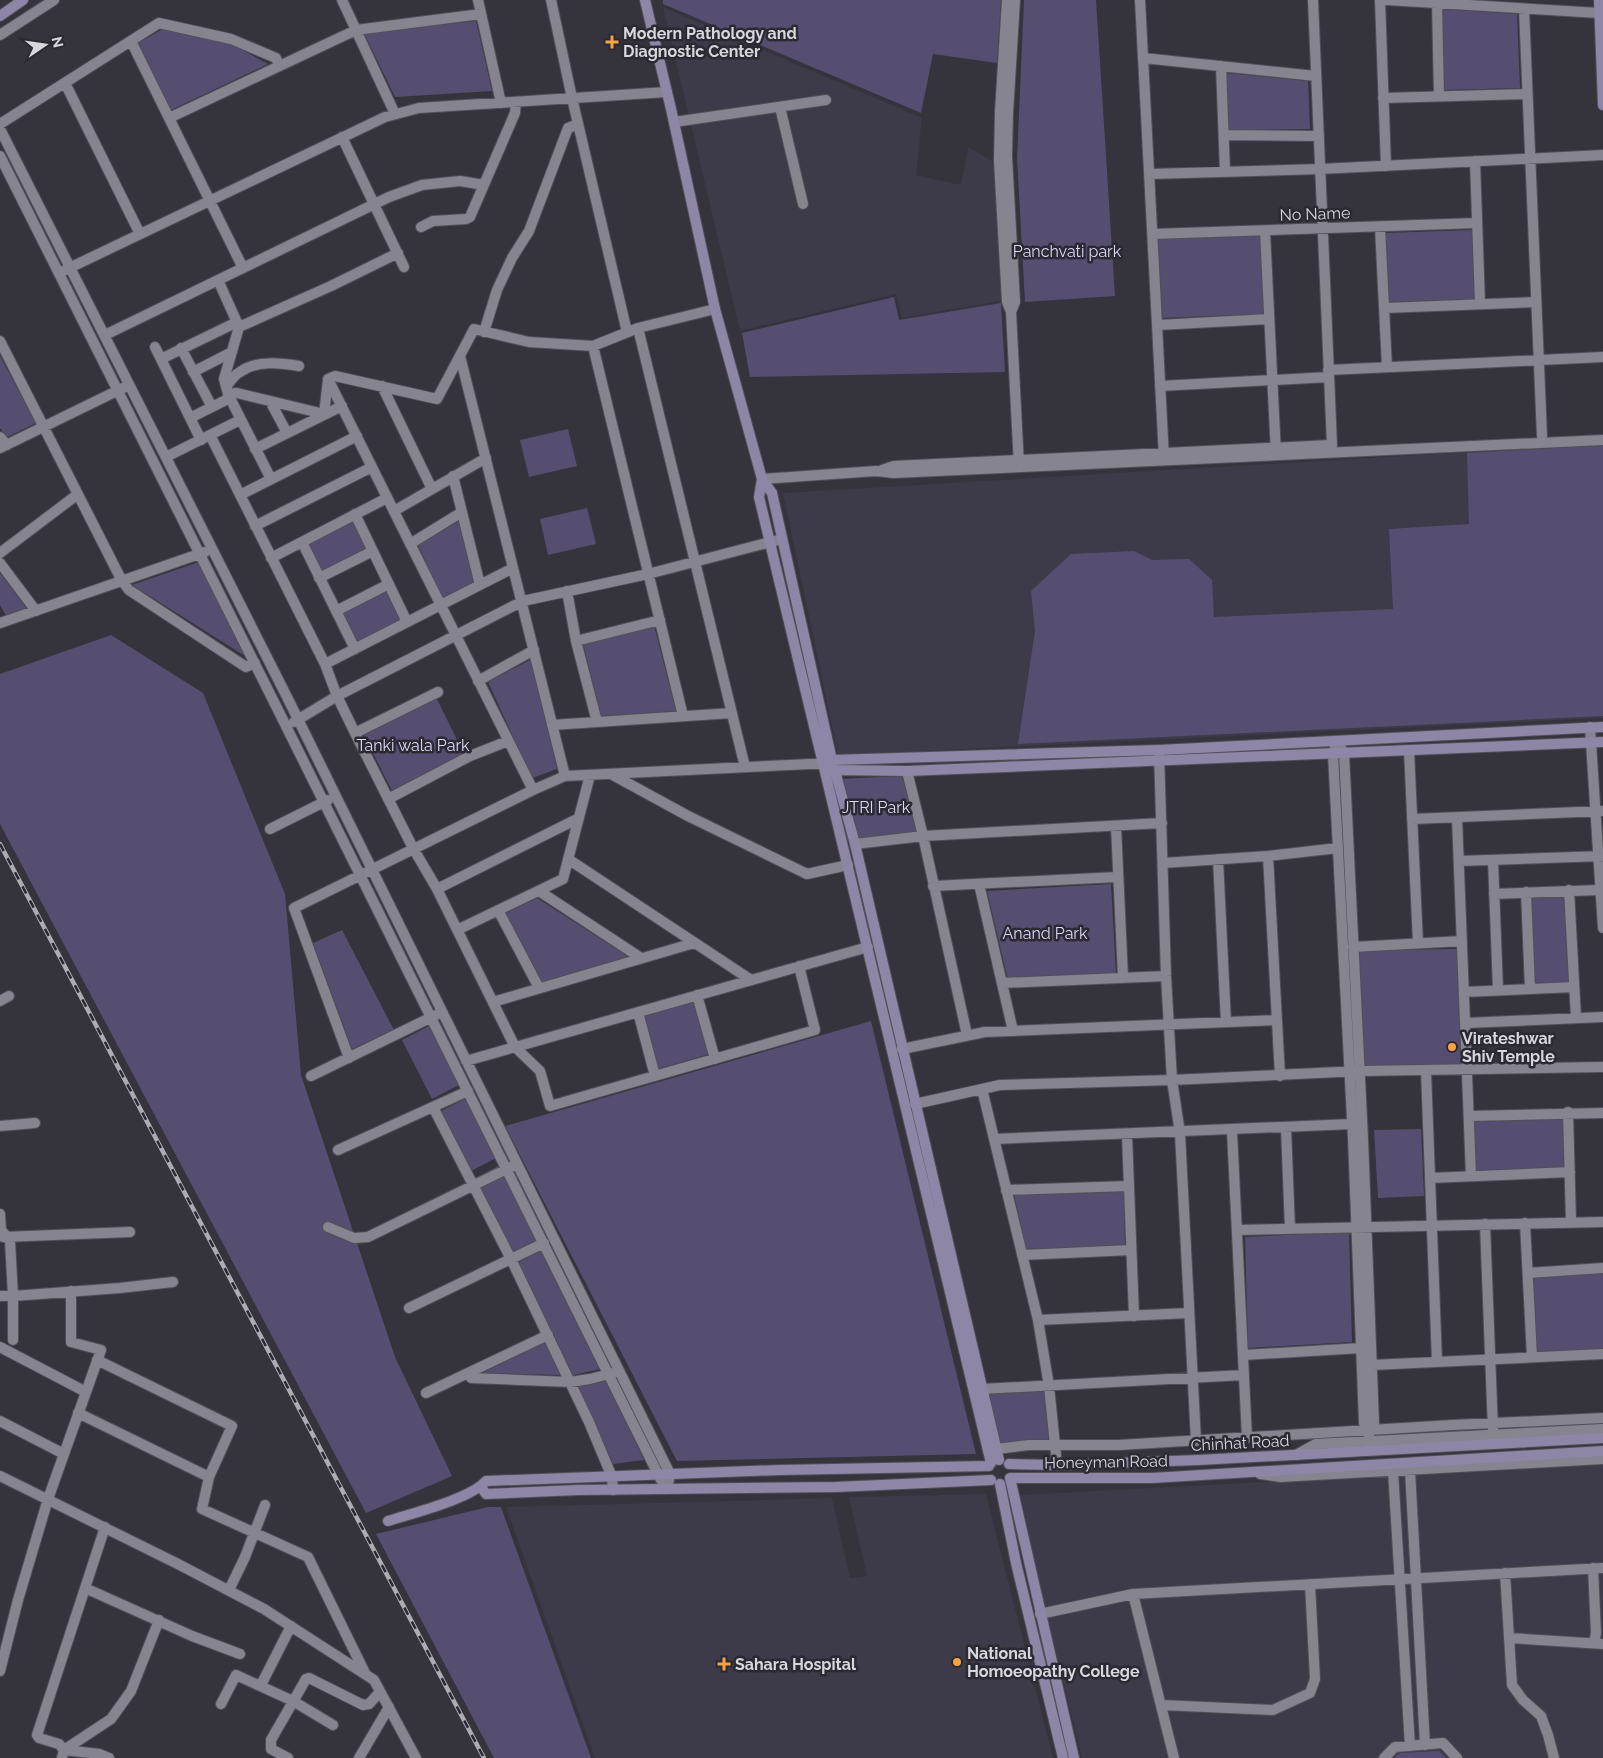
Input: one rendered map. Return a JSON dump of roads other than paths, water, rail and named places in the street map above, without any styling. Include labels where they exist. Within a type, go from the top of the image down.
[{"type":"street","points":[[0,16],[23,0]]},
{"type":"street","points":[[0,36],[54,0]]},
{"type":"street","points":[[342,0],[396,114]]},
{"type":"street","points":[[478,0],[501,102]]},
{"type":"street","points":[[551,0],[627,332]]},
{"type":"street","points":[[645,0],[715,309],[762,479],[772,493],[848,865],[992,1449],[997,1463],[1012,1471],[1010,1478],[1074,1758]]},
{"type":"street","points":[[1007,0],[999,161],[1007,302],[1011,312],[1019,464]]},
{"type":"street","points":[[1011,312],[1015,302],[1009,202],[1008,139],[1015,0]]},
{"type":"street","points":[[1140,0],[1164,457]]},
{"type":"street","points":[[1313,0],[1332,445]]},
{"type":"street","points":[[1380,0],[1386,166]]},
{"type":"street","points":[[1387,0],[1599,14]]},
{"type":"street","points":[[1599,0],[1603,105]]},
{"type":"street","points":[[1437,3],[1439,96]]},
{"type":"street","points":[[1524,9],[1542,436]]},
{"type":"street","points":[[169,118],[356,30],[481,14]]},
{"type":"street","points":[[0,124],[160,23],[231,39],[276,58],[279,66]]},
{"type":"street","points":[[131,41],[243,268]]},
{"type":"street","points":[[1144,58],[1316,76]]},
{"type":"street","points":[[1221,66],[1226,172]]},
{"type":"street","points":[[65,83],[140,234]]},
{"type":"street","points":[[59,273],[386,116],[419,108],[667,92]]},
{"type":"street","points":[[1383,98],[1527,94]]},
{"type":"street","points":[[674,122],[826,100]]},
{"type":"street","points":[[422,227],[433,221],[467,219],[484,185],[514,113],[516,102]]},
{"type":"street","points":[[780,107],[803,204]]},
{"type":"street","points":[[484,332],[497,290],[512,258],[529,231],[568,128],[578,124]]},
{"type":"street","points":[[0,129],[299,720],[466,1061],[544,1243],[670,1474],[667,1489]]},
{"type":"street","points":[[1224,135],[1318,136]]},
{"type":"street","points":[[342,137],[404,267]]},
{"type":"street","points":[[1150,174],[1320,169],[1603,155]]},
{"type":"street","points":[[0,156],[468,1091],[512,1167],[614,1373],[658,1475],[667,1489]]},
{"type":"street","points":[[1475,161],[1480,304]]},
{"type":"street","points":[[105,335],[374,204],[422,185],[460,181],[484,185]]},
{"type":"street","name":"No Name","points":[[1153,234],[1477,224]]},
{"type":"street","points":[[1380,227],[1387,368]]},
{"type":"street","points":[[1265,231],[1276,451]]},
{"type":"street","points":[[160,359],[181,348],[331,286],[398,253]]},
{"type":"street","points":[[218,280],[238,324],[224,379],[240,420],[271,480]]},
{"type":"street","points":[[1384,308],[1536,302]]},
{"type":"street","points":[[328,379],[335,376],[437,399],[474,329],[529,342],[592,346],[638,328],[715,309]]},
{"type":"street","points":[[1158,324],[1269,319]]},
{"type":"street","points":[[638,328],[745,767]]},
{"type":"street","points":[[0,341],[122,581],[129,590],[246,667],[255,663]]},
{"type":"street","points":[[592,346],[683,716]]},
{"type":"street","points":[[155,347],[200,440]]},
{"type":"street","points":[[181,348],[212,407]]},
{"type":"street","points":[[193,372],[232,352]]},
{"type":"street","points":[[460,356],[523,601],[565,776]]},
{"type":"street","points":[[1160,386],[1272,380],[1387,368],[1603,357]]},
{"type":"street","points":[[190,418],[212,407],[228,393],[239,372],[254,365],[282,364],[299,366]]},
{"type":"street","points":[[328,379],[533,790]]},
{"type":"street","points":[[324,414],[328,379]]},
{"type":"street","points":[[2,443],[130,385]]},
{"type":"street","points":[[382,386],[432,489]]},
{"type":"street","points":[[228,393],[237,393],[324,414]]},
{"type":"street","points":[[270,401],[287,433]]},
{"type":"street","points":[[255,449],[342,406]]},
{"type":"street","points":[[166,457],[240,420]]},
{"type":"street","points":[[1276,451],[1332,445],[1603,433]]},
{"type":"street","points":[[210,435],[325,664],[337,696],[355,734],[413,848],[437,889],[515,1047],[540,1071],[550,1106],[816,1030],[799,966]]},
{"type":"street","points":[[240,495],[357,436]]},
{"type":"street","points":[[762,479],[876,471],[894,473],[1019,464],[1276,451],[1603,440]]},
{"type":"street","points":[[394,511],[486,458]]},
{"type":"street","points":[[256,526],[372,467]]},
{"type":"street","points":[[454,476],[480,584]]},
{"type":"street","points":[[762,479],[759,496],[828,762],[835,770],[855,844],[982,1389],[992,1449]]},
{"type":"street","points":[[0,553],[78,494]]},
{"type":"street","points":[[271,558],[387,498]]},
{"type":"street","points":[[410,544],[462,512]]},
{"type":"street","points":[[355,514],[407,622]]},
{"type":"street","points":[[286,726],[337,696],[523,601],[695,563],[782,539]]},
{"type":"street","points":[[302,542],[355,649]]},
{"type":"street","points":[[1,620],[36,611],[213,549]]},
{"type":"street","points":[[319,578],[373,551]]},
{"type":"street","points":[[0,563],[36,611]]},
{"type":"street","points":[[325,664],[513,568]]},
{"type":"street","points":[[336,611],[389,584]]},
{"type":"street","points":[[567,591],[576,641],[597,722]]},
{"type":"street","points":[[576,641],[660,620]]},
{"type":"street","points":[[478,681],[534,650]]},
{"type":"street","points":[[355,734],[438,692]]},
{"type":"street","points":[[552,725],[732,713]]},
{"type":"street","points":[[349,1058],[294,908],[413,848],[565,776],[828,762],[1159,750],[1603,727]]},
{"type":"street","points":[[1590,728],[1590,742],[1599,811],[1599,890],[1603,928]]},
{"type":"street","points":[[388,799],[470,756],[508,741]]},
{"type":"street","points":[[1336,741],[1344,753],[1360,1071],[1361,1348],[1364,1423],[1369,1430],[1369,1442]]},
{"type":"street","points":[[1336,741],[1333,754],[1348,1073],[1372,1365],[1374,1423],[1369,1430]]},
{"type":"street","points":[[835,770],[907,771],[1603,742]]},
{"type":"street","points":[[1159,750],[1166,976],[1172,1080],[1180,1133],[1196,1441]]},
{"type":"street","points":[[1409,750],[1418,943]]},
{"type":"street","points":[[907,771],[967,1035]]},
{"type":"street","points":[[610,774],[688,816],[807,874],[848,865]]},
{"type":"street","points":[[457,930],[563,879],[590,775]]},
{"type":"street","points":[[270,830],[336,797]]},
{"type":"street","points":[[1412,819],[1599,811]]},
{"type":"street","points":[[437,889],[579,818]]},
{"type":"street","points":[[1457,818],[1471,1176]]},
{"type":"street","points":[[855,844],[923,836],[1162,823]]},
{"type":"street","points":[[1116,826],[1123,977]]},
{"type":"street","points":[[1163,863],[1268,856],[1338,848]]},
{"type":"street","points":[[1268,856],[1280,1076]]},
{"type":"street","points":[[1459,861],[1600,856]]},
{"type":"street","points":[[568,859],[751,980]]},
{"type":"street","points":[[1218,859],[1226,1022]]},
{"type":"street","points":[[1493,860],[1498,990]]},
{"type":"street","points":[[933,886],[1118,877]]},
{"type":"street","points":[[979,884],[1013,1031]]},
{"type":"street","points":[[1569,890],[1576,1018]]},
{"type":"street","points":[[1494,894],[1599,890]]},
{"type":"street","points":[[538,891],[641,958]]},
{"type":"street","points":[[1526,892],[1530,989]]},
{"type":"street","points":[[498,910],[539,988]]},
{"type":"street","points":[[1353,947],[1462,941]]},
{"type":"street","points":[[493,1002],[694,943]]},
{"type":"street","points":[[466,1061],[868,946]]},
{"type":"street","points":[[1003,983],[1166,976]]},
{"type":"street","points":[[1464,992],[1574,987]]},
{"type":"street","points":[[697,995],[714,1059]]},
{"type":"street","points":[[1346,1025],[1356,1007]]},
{"type":"street","points":[[311,1076],[442,1012]]},
{"type":"street","points":[[638,1012],[655,1076]]},
{"type":"street","points":[[1466,1023],[1603,1017]]},
{"type":"street","points":[[902,1048],[985,1032],[1276,1020]]},
{"type":"street","points":[[915,1104],[1000,1085],[1280,1076],[1360,1071],[1603,1067]]},
{"type":"street","points":[[1426,1071],[1437,1362]]},
{"type":"street","points":[[982,1089],[1038,1320],[1049,1386],[1057,1465]]},
{"type":"street","points":[[338,1150],[468,1091]]},
{"type":"street","points":[[433,1107],[548,1335],[612,1477],[613,1490]]},
{"type":"street","points":[[1469,1116],[1568,1112],[1603,1113]]},
{"type":"street","points":[[1568,1112],[1571,1222]]},
{"type":"street","points":[[0,1126],[35,1123]]},
{"type":"street","points":[[994,1140],[1232,1131],[1352,1124]]},
{"type":"street","points":[[1286,1128],[1290,1229]]},
{"type":"street","points":[[1232,1131],[1247,1438]]},
{"type":"street","points":[[1127,1135],[1134,1316]]},
{"type":"street","points":[[328,1227],[354,1238],[368,1237],[512,1167]]},
{"type":"street","points":[[1430,1178],[1570,1172]]},
{"type":"street","points":[[1006,1190],[1129,1186]]},
{"type":"street","points":[[0,1214],[3,1237]]},
{"type":"street","points":[[1237,1230],[1603,1222]]},
{"type":"street","points":[[1525,1223],[1532,1357]]},
{"type":"street","points":[[1485,1224],[1492,1424],[1494,1435]]},
{"type":"street","points":[[3,1237],[130,1232]]},
{"type":"street","points":[[3,1237],[10,1240],[13,1340]]},
{"type":"street","points":[[409,1308],[544,1243]]},
{"type":"street","points":[[1022,1255],[1131,1250]]},
{"type":"street","points":[[1528,1272],[1603,1268]]},
{"type":"street","points":[[0,1296],[120,1288],[173,1282]]},
{"type":"street","points":[[0,1671],[18,1600],[48,1500],[100,1350],[71,1342],[71,1291]]},
{"type":"street","points":[[1038,1320],[1190,1313]]},
{"type":"street","points":[[426,1393],[548,1335]]},
{"type":"street","points":[[0,1347],[86,1392]]},
{"type":"street","points":[[1243,1355],[1361,1348]]},
{"type":"street","points":[[1372,1365],[1603,1354]]},
{"type":"street","points":[[97,1360],[232,1426],[209,1477],[202,1509],[308,1558],[365,1674]]},
{"type":"street","points":[[468,1373],[471,1378],[570,1382],[590,1380],[614,1373]]},
{"type":"street","points":[[982,1389],[1244,1375]]},
{"type":"street","points":[[78,1413],[209,1477]]},
{"type":"street","points":[[992,1449],[1054,1445],[1119,1445],[1603,1418]]},
{"type":"street","points":[[0,1421],[64,1454]]},
{"type":"street","points":[[1295,1455],[1316,1444],[1603,1429]]},
{"type":"street","points":[[1304,1434],[1316,1444]]},
{"type":"street","name":"Chinhat Road","points":[[388,1521],[443,1504],[480,1488],[486,1481],[997,1463],[1057,1465],[1199,1460],[1603,1438]]},
{"type":"street","name":"Honeyman Road","points":[[1010,1478],[1152,1478],[1603,1450]]},
{"type":"street","points":[[1247,1472],[1280,1477],[1603,1459]]},
{"type":"street","points":[[997,1463],[988,1475],[995,1482],[1063,1758]]},
{"type":"street","points":[[1410,1470],[1425,1745]]},
{"type":"street","points":[[1392,1471],[1410,1746]]},
{"type":"street","points":[[0,1476],[264,1609],[374,1680],[413,1756]]},
{"type":"street","points":[[480,1488],[486,1494],[1006,1482],[1010,1478]]},
{"type":"street","points":[[229,1590],[245,1557],[265,1505]]},
{"type":"street","points":[[63,1754],[59,1744],[39,1738],[37,1735],[105,1528]]},
{"type":"street","points":[[1040,1614],[1133,1594],[1598,1568],[1596,1633],[1599,1643],[1509,1638]]},
{"type":"street","points":[[1505,1573],[1512,1685],[1522,1700],[1540,1716],[1548,1735],[1554,1758]]},
{"type":"street","points":[[1161,1706],[1274,1710],[1310,1693],[1315,1679],[1310,1584]]},
{"type":"street","points":[[85,1588],[192,1636],[240,1654]]},
{"type":"street","points":[[1133,1594],[1174,1758]]},
{"type":"street","points":[[63,1754],[111,1719],[131,1691],[159,1620]]},
{"type":"street","points":[[261,1685],[291,1626]]},
{"type":"street","points":[[221,1704],[236,1675],[293,1701],[333,1725]]},
{"type":"street","points":[[288,1758],[271,1749],[271,1740],[306,1679],[309,1678],[363,1705],[369,1704],[380,1692]]},
{"type":"street","points":[[359,1758],[389,1707]]},
{"type":"street","points":[[1384,1758],[1395,1747],[1442,1744],[1458,1758]]},
{"type":"street","points":[[63,1754],[103,1757]]},
{"type":"railway","points":[[0,844],[484,1758]]},
{"type":"place","name":"Modern Pathology and Diagnostic Center","points":[[612,42]]},
{"type":"place","name":"Virateshwar Shiv Temple","points":[[1452,1047]]},
{"type":"place","name":"National Homoeopathy College","points":[[957,1662]]},
{"type":"place","name":"Sahara Hospital","points":[[724,1664]]},
{"type":"park label","name":"Panchvati park","points":[[1067,251]]},
{"type":"park label","name":"Tanki wala Park","points":[[413,745]]},
{"type":"park label","name":"JTRI Park","points":[[876,807]]},
{"type":"park label","name":"Anand Park","points":[[1045,933]]}]
